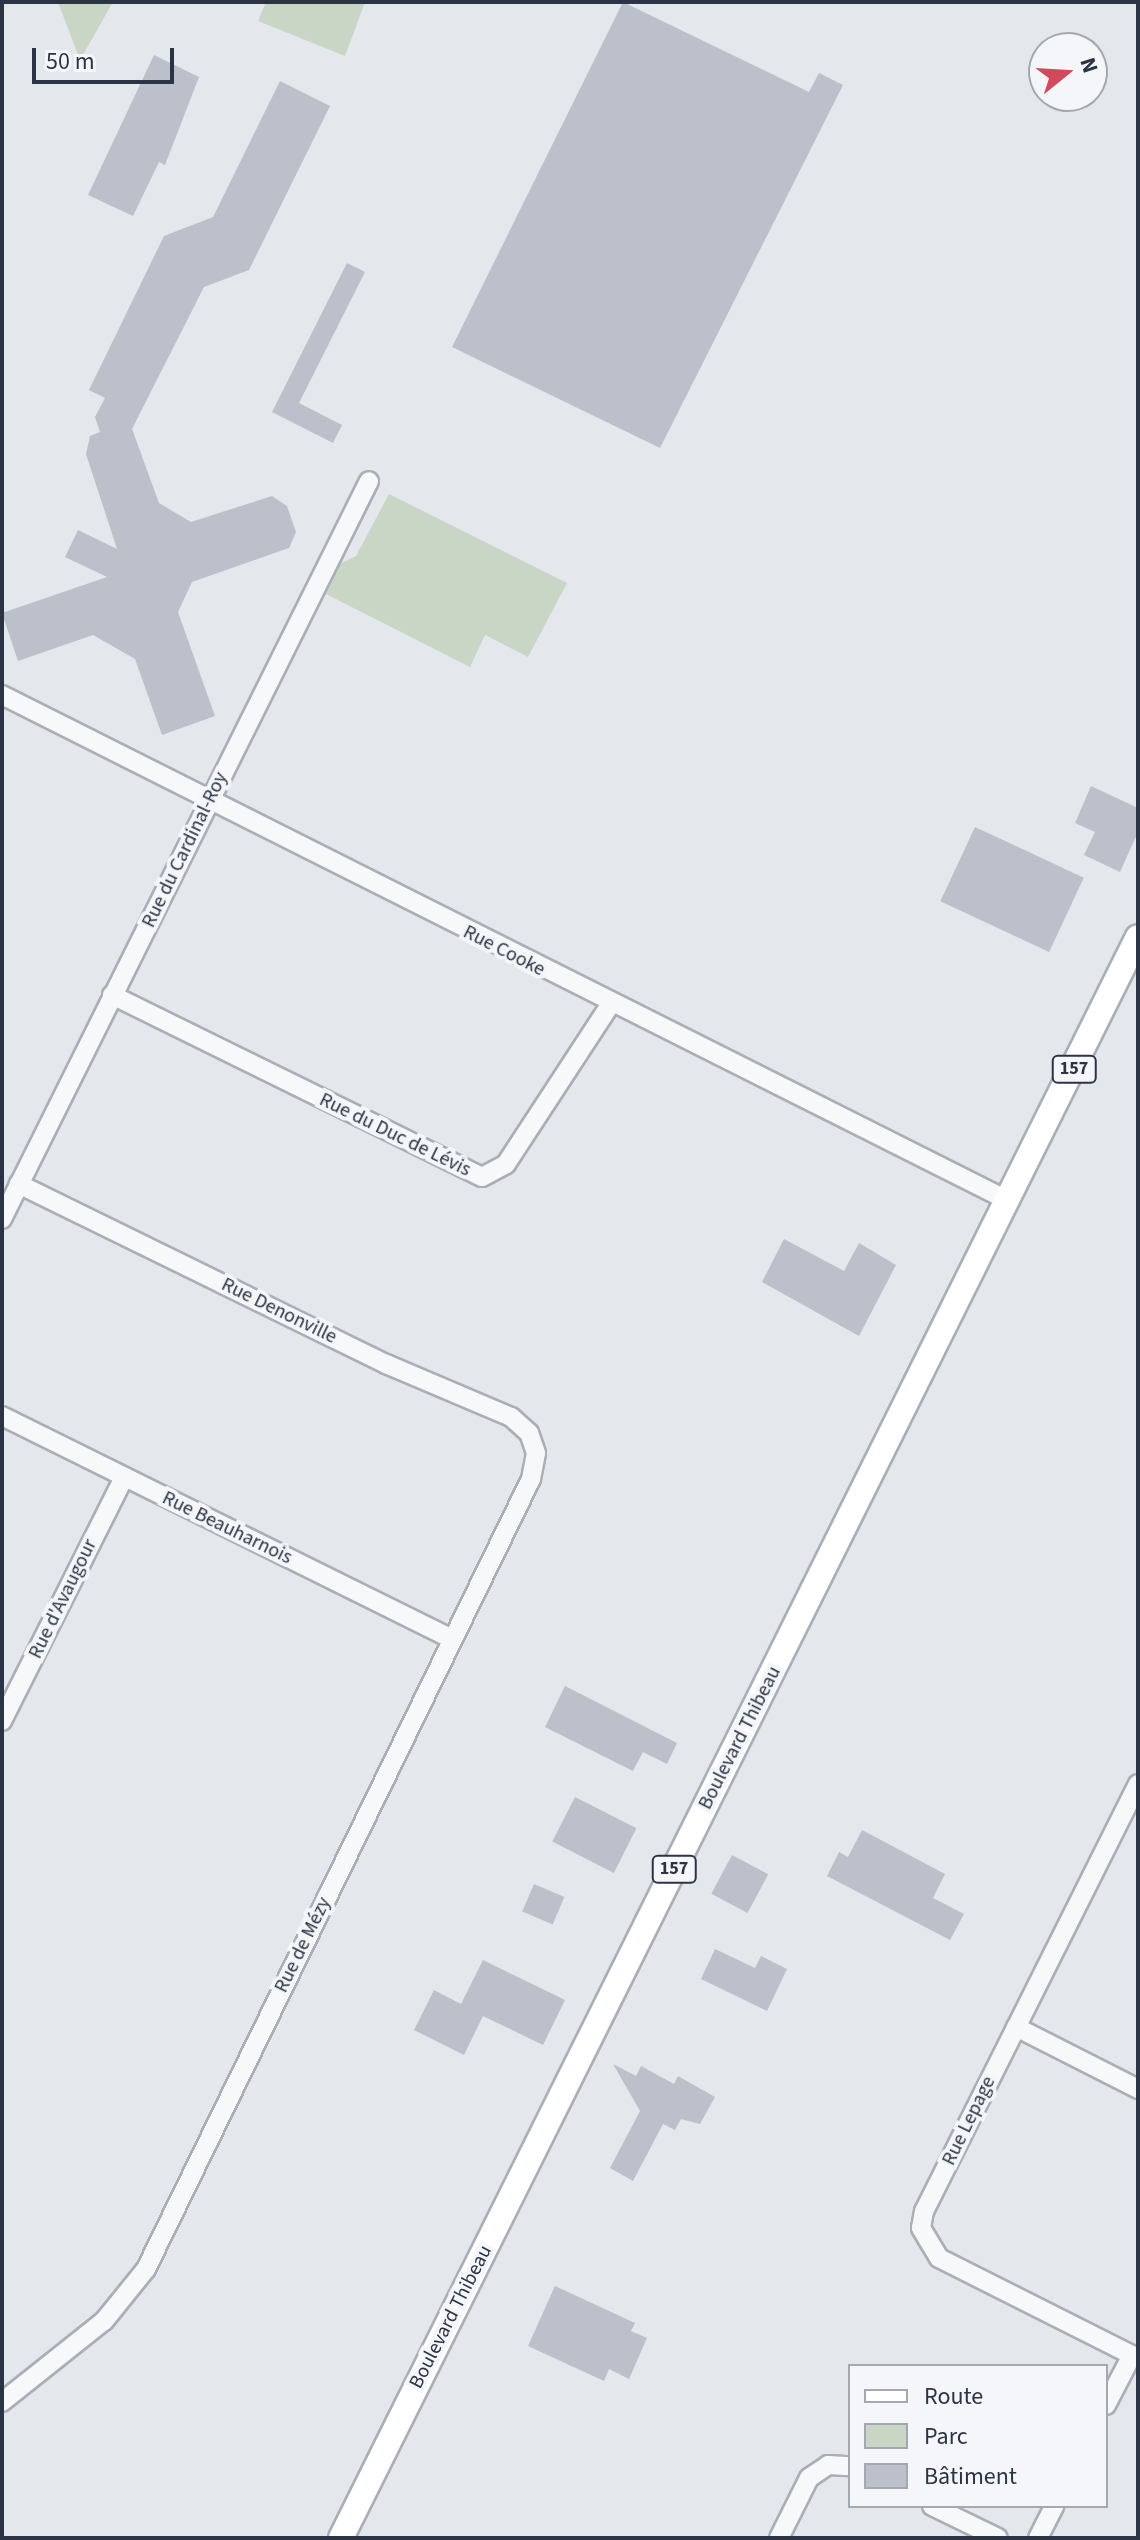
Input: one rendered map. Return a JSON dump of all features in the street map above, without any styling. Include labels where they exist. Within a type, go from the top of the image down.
[{"type":"main road","name":"Boulevard Thibeau","points":[[341,2538],[1138,937]]},
{"type":"street","name":"Rue du Cardinal-Roy","points":[[2,1219],[369,481]]},
{"type":"street","name":"Rue Cooke","points":[[2,695],[610,1005],[1009,1201]]},
{"type":"street","name":"Rue du Duc de Lévis","points":[[112,995],[482,1177],[506,1164],[610,1005]]},
{"type":"street","name":"Rue Denonville","points":[[19,1184],[386,1364],[511,1417],[533,1441]]},
{"type":"street","name":"Rue Beauharnois","points":[[2,1416],[452,1639]]},
{"type":"street","name":"Rue de Mézy","points":[[2,2402],[104,2321],[146,2269],[531,1479],[533,1441]]},
{"type":"street","name":"Rue d'Avaugour","points":[[2,1721],[124,1477]]},
{"type":"street","name":"Rue Lepage","points":[[1135,2356],[939,2258],[922,2237],[924,2211],[1138,1784]]},
{"type":"street","points":[[1016,2027],[1138,2089]]},
{"type":"street","points":[[1108,2402],[1135,2356]]},
{"type":"street","points":[[779,2538],[809,2478],[828,2465],[848,2466]]},
{"type":"street","points":[[936,2508],[998,2538]]},
{"type":"street","points":[[1038,2538],[1053,2508]]},
{"type":"green space","points":[[58,2],[113,2],[80,60]]},
{"type":"green space","points":[[266,2],[365,2],[345,56],[258,21]]},
{"type":"green space","points":[[389,494],[567,583],[528,657],[485,635],[470,667],[326,594],[341,563],[356,556]]},
{"type":"building","points":[[623,2],[809,92],[819,73],[843,85],[660,448],[452,347]]},
{"type":"building","points":[[154,55],[199,77],[165,165],[159,162],[133,216],[88,195]]},
{"type":"building","points":[[280,81],[330,106],[249,270],[204,287],[132,429],[159,503],[191,522],[272,496],[287,506],[296,532],[289,548],[192,582],[178,612],[215,716],[162,735],[135,659],[93,635],[18,661],[2,613],[107,577],[65,557],[78,530],[117,549],[86,454],[90,436],[100,432],[95,417],[105,398],[89,390],[164,236],[213,217]]},
{"type":"building","points":[[347,263],[365,272],[299,403],[342,425],[333,443],[272,412]]},
{"type":"building","points":[[1091,786],[1138,808],[1138,832],[1120,872],[1084,855],[1095,832],[1075,823]]},
{"type":"building","points":[[975,827],[1084,878],[1049,952],[940,901]]},
{"type":"building","points":[[784,1239],[844,1271],[859,1243],[896,1265],[859,1336],[762,1282]]},
{"type":"building","points":[[565,1686],[677,1743],[667,1764],[643,1752],[633,1771],[545,1727]]},
{"type":"building","points":[[575,1797],[636,1828],[614,1873],[552,1842]]},
{"type":"building","points":[[862,1830],[945,1874],[933,1898],[964,1914],[950,1940],[827,1876],[839,1852],[848,1857]]},
{"type":"building","points":[[732,1855],[768,1874],[748,1913],[711,1894]]},
{"type":"building","points":[[534,1884],[564,1897],[553,1925],[522,1912]]},
{"type":"building","points":[[715,1949],[755,1968],[761,1956],[787,1969],[767,2011],[701,1979]]},
{"type":"building","points":[[483,1960],[565,2000],[543,2045],[483,2016],[464,2055],[414,2030],[434,1990],[461,2004]]},
{"type":"building","points":[[613,2064],[636,2076],[641,2066],[674,2084],[678,2076],[715,2097],[700,2124],[681,2119],[675,2130],[663,2124],[633,2181],[610,2168],[640,2111]]},
{"type":"building","points":[[555,2286],[635,2323],[631,2331],[647,2338],[629,2379],[609,2369],[604,2381],[528,2346]]}]
